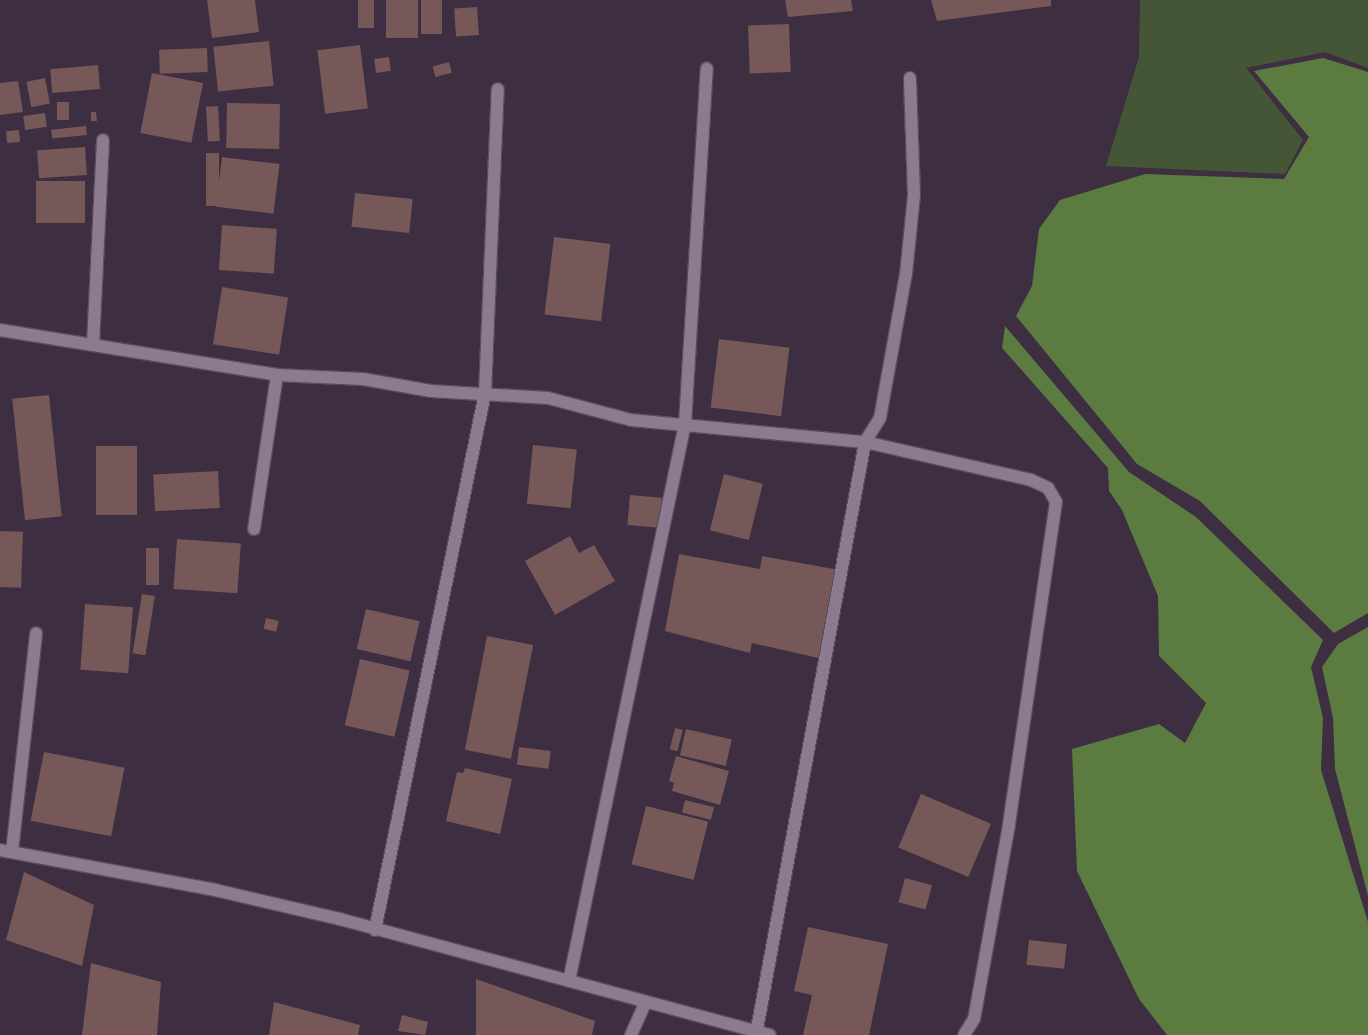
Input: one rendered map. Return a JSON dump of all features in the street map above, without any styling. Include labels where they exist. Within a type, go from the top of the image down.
[{"type":"street","points":[[569,981],[685,424],[707,69]]},
{"type":"street","points":[[756,1029],[865,442],[880,418],[906,274],[914,195],[910,78]]},
{"type":"street","points":[[375,930],[485,393],[498,89]]},
{"type":"street","points":[[93,345],[103,140]]},
{"type":"street","points":[[0,330],[277,375],[548,398],[631,420],[865,442],[1031,480],[1048,488],[1056,502],[1007,835],[974,1019],[964,1035]]},
{"type":"street","points":[[254,529],[277,375]]},
{"type":"street","points":[[36,633],[6,851],[215,890],[756,1029],[770,1035]]},
{"type":"street","points":[[631,1035],[646,1002]]},
{"type":"green space","points":[[1140,0],[1368,0],[1368,68],[1325,52],[1246,68],[1303,140],[1285,174],[1106,166],[1139,57]]},
{"type":"green space","points":[[1323,58],[1368,72],[1368,613],[1334,633],[1200,501],[1137,464],[1016,316],[1032,286],[1039,229],[1060,200],[1145,174],[1284,179],[1309,137],[1254,71]]},
{"type":"green space","points":[[1005,326],[1129,472],[1196,517],[1323,640],[1311,667],[1323,718],[1321,770],[1368,922],[1368,1035],[1167,1035],[1139,999],[1077,871],[1072,749],[1159,724],[1185,743],[1206,703],[1159,656],[1158,596],[1122,510],[1109,491],[1108,468],[1002,348]]},
{"type":"green space","points":[[1368,627],[1368,896],[1335,769],[1333,718],[1322,667],[1338,644]]},
{"type":"building","points":[[207,0],[255,0],[259,32],[212,38]]},
{"type":"building","points":[[358,0],[374,0],[374,28],[358,28]]},
{"type":"building","points":[[386,0],[418,0],[418,38],[386,38]]},
{"type":"building","points":[[421,0],[442,0],[442,34],[421,34]]},
{"type":"building","points":[[785,0],[851,0],[853,11],[788,17]]},
{"type":"building","points":[[931,0],[1051,0],[1051,6],[937,21]]},
{"type":"building","points":[[477,7],[479,35],[456,37],[454,9]]},
{"type":"building","points":[[789,24],[791,72],[750,73],[748,25]]},
{"type":"building","points":[[269,41],[274,86],[218,92],[213,47]]},
{"type":"building","points":[[360,45],[368,109],[325,114],[317,50]]},
{"type":"building","points":[[207,48],[208,72],[160,74],[159,50]]},
{"type":"building","points":[[389,57],[391,71],[376,73],[374,59]]},
{"type":"building","points":[[449,62],[452,73],[435,77],[433,66]]},
{"type":"building","points":[[98,65],[100,89],[52,93],[50,69]]},
{"type":"building","points":[[152,73],[203,83],[191,143],[140,133]]},
{"type":"building","points":[[45,78],[50,104],[31,107],[26,82]]},
{"type":"building","points":[[18,81],[23,112],[0,115],[0,83]]},
{"type":"building","points":[[57,102],[69,102],[69,120],[57,120]]},
{"type":"building","points":[[227,103],[280,104],[279,149],[226,148]]},
{"type":"building","points":[[218,106],[220,141],[208,142],[206,107]]},
{"type":"building","points":[[91,112],[96,112],[97,121],[91,121]]},
{"type":"building","points":[[45,113],[47,127],[25,130],[23,116]]},
{"type":"building","points":[[86,126],[87,135],[52,139],[51,130]]},
{"type":"building","points":[[19,130],[20,142],[7,143],[6,131]]},
{"type":"building","points":[[85,147],[87,175],[39,178],[37,150]]},
{"type":"building","points":[[206,153],[219,153],[219,206],[206,206]]},
{"type":"building","points":[[222,157],[280,164],[273,214],[216,207]]},
{"type":"building","points":[[36,181],[85,181],[85,223],[36,223]]},
{"type":"building","points":[[355,193],[413,199],[409,233],[351,227]]},
{"type":"building","points":[[222,225],[277,229],[274,274],[219,270]]},
{"type":"building","points":[[554,237],[611,244],[601,321],[544,314]]},
{"type":"building","points":[[222,287],[288,297],[279,355],[213,344]]},
{"type":"building","points":[[719,339],[789,348],[781,416],[711,407]]},
{"type":"building","points":[[49,395],[62,516],[25,520],[12,399]]},
{"type":"building","points":[[533,445],[577,450],[571,508],[527,504]]},
{"type":"building","points":[[96,446],[137,446],[137,515],[96,515]]},
{"type":"building","points":[[218,471],[220,508],[155,511],[153,474]]},
{"type":"building","points":[[724,474],[763,484],[749,540],[710,530]]},
{"type":"building","points":[[630,495],[662,498],[659,528],[627,525]]},
{"type":"building","points":[[0,531],[23,532],[21,588],[0,587]]},
{"type":"building","points":[[570,536],[579,553],[594,545],[615,581],[555,615],[525,561]]},
{"type":"building","points":[[177,539],[241,543],[237,593],[174,589]]},
{"type":"building","points":[[146,548],[159,548],[159,585],[146,585]]},
{"type":"building","points":[[679,554],[760,569],[762,556],[839,570],[823,659],[752,643],[750,653],[665,631]]},
{"type":"building","points":[[142,594],[155,596],[145,655],[133,653]]},
{"type":"building","points":[[85,604],[133,607],[128,673],[80,670]]},
{"type":"building","points":[[366,609],[420,621],[410,661],[357,649]]},
{"type":"building","points":[[266,618],[279,621],[276,632],[264,629]]},
{"type":"building","points":[[487,636],[533,645],[511,759],[465,750]]},
{"type":"building","points":[[360,659],[410,670],[394,737],[345,725]]},
{"type":"building","points":[[675,728],[683,730],[677,751],[670,749]]},
{"type":"building","points":[[686,729],[732,740],[726,766],[680,755]]},
{"type":"building","points":[[519,747],[551,751],[549,769],[517,765]]},
{"type":"building","points":[[44,752],[124,768],[111,836],[31,821]]},
{"type":"building","points":[[676,756],[729,771],[720,805],[672,791],[674,783],[669,781]]},
{"type":"building","points":[[465,768],[512,779],[500,834],[446,821],[457,772],[463,773]]},
{"type":"building","points":[[921,794],[991,824],[968,877],[898,847]]},
{"type":"building","points":[[685,800],[714,807],[711,820],[682,813]]},
{"type":"building","points":[[646,806],[708,821],[694,880],[631,864]]},
{"type":"building","points":[[24,872],[94,905],[82,966],[6,940]]},
{"type":"building","points":[[905,878],[932,885],[926,909],[899,902]]},
{"type":"building","points":[[808,927],[888,944],[869,1035],[803,1035],[812,995],[794,991]]},
{"type":"building","points":[[1029,940],[1067,944],[1064,969],[1026,965]]},
{"type":"building","points":[[91,963],[161,982],[157,1035],[82,1035]]},
{"type":"building","points":[[476,979],[595,1021],[592,1035],[476,1035]]},
{"type":"building","points":[[274,1002],[360,1025],[358,1035],[269,1035]]},
{"type":"building","points":[[402,1015],[428,1022],[425,1035],[398,1031]]}]
